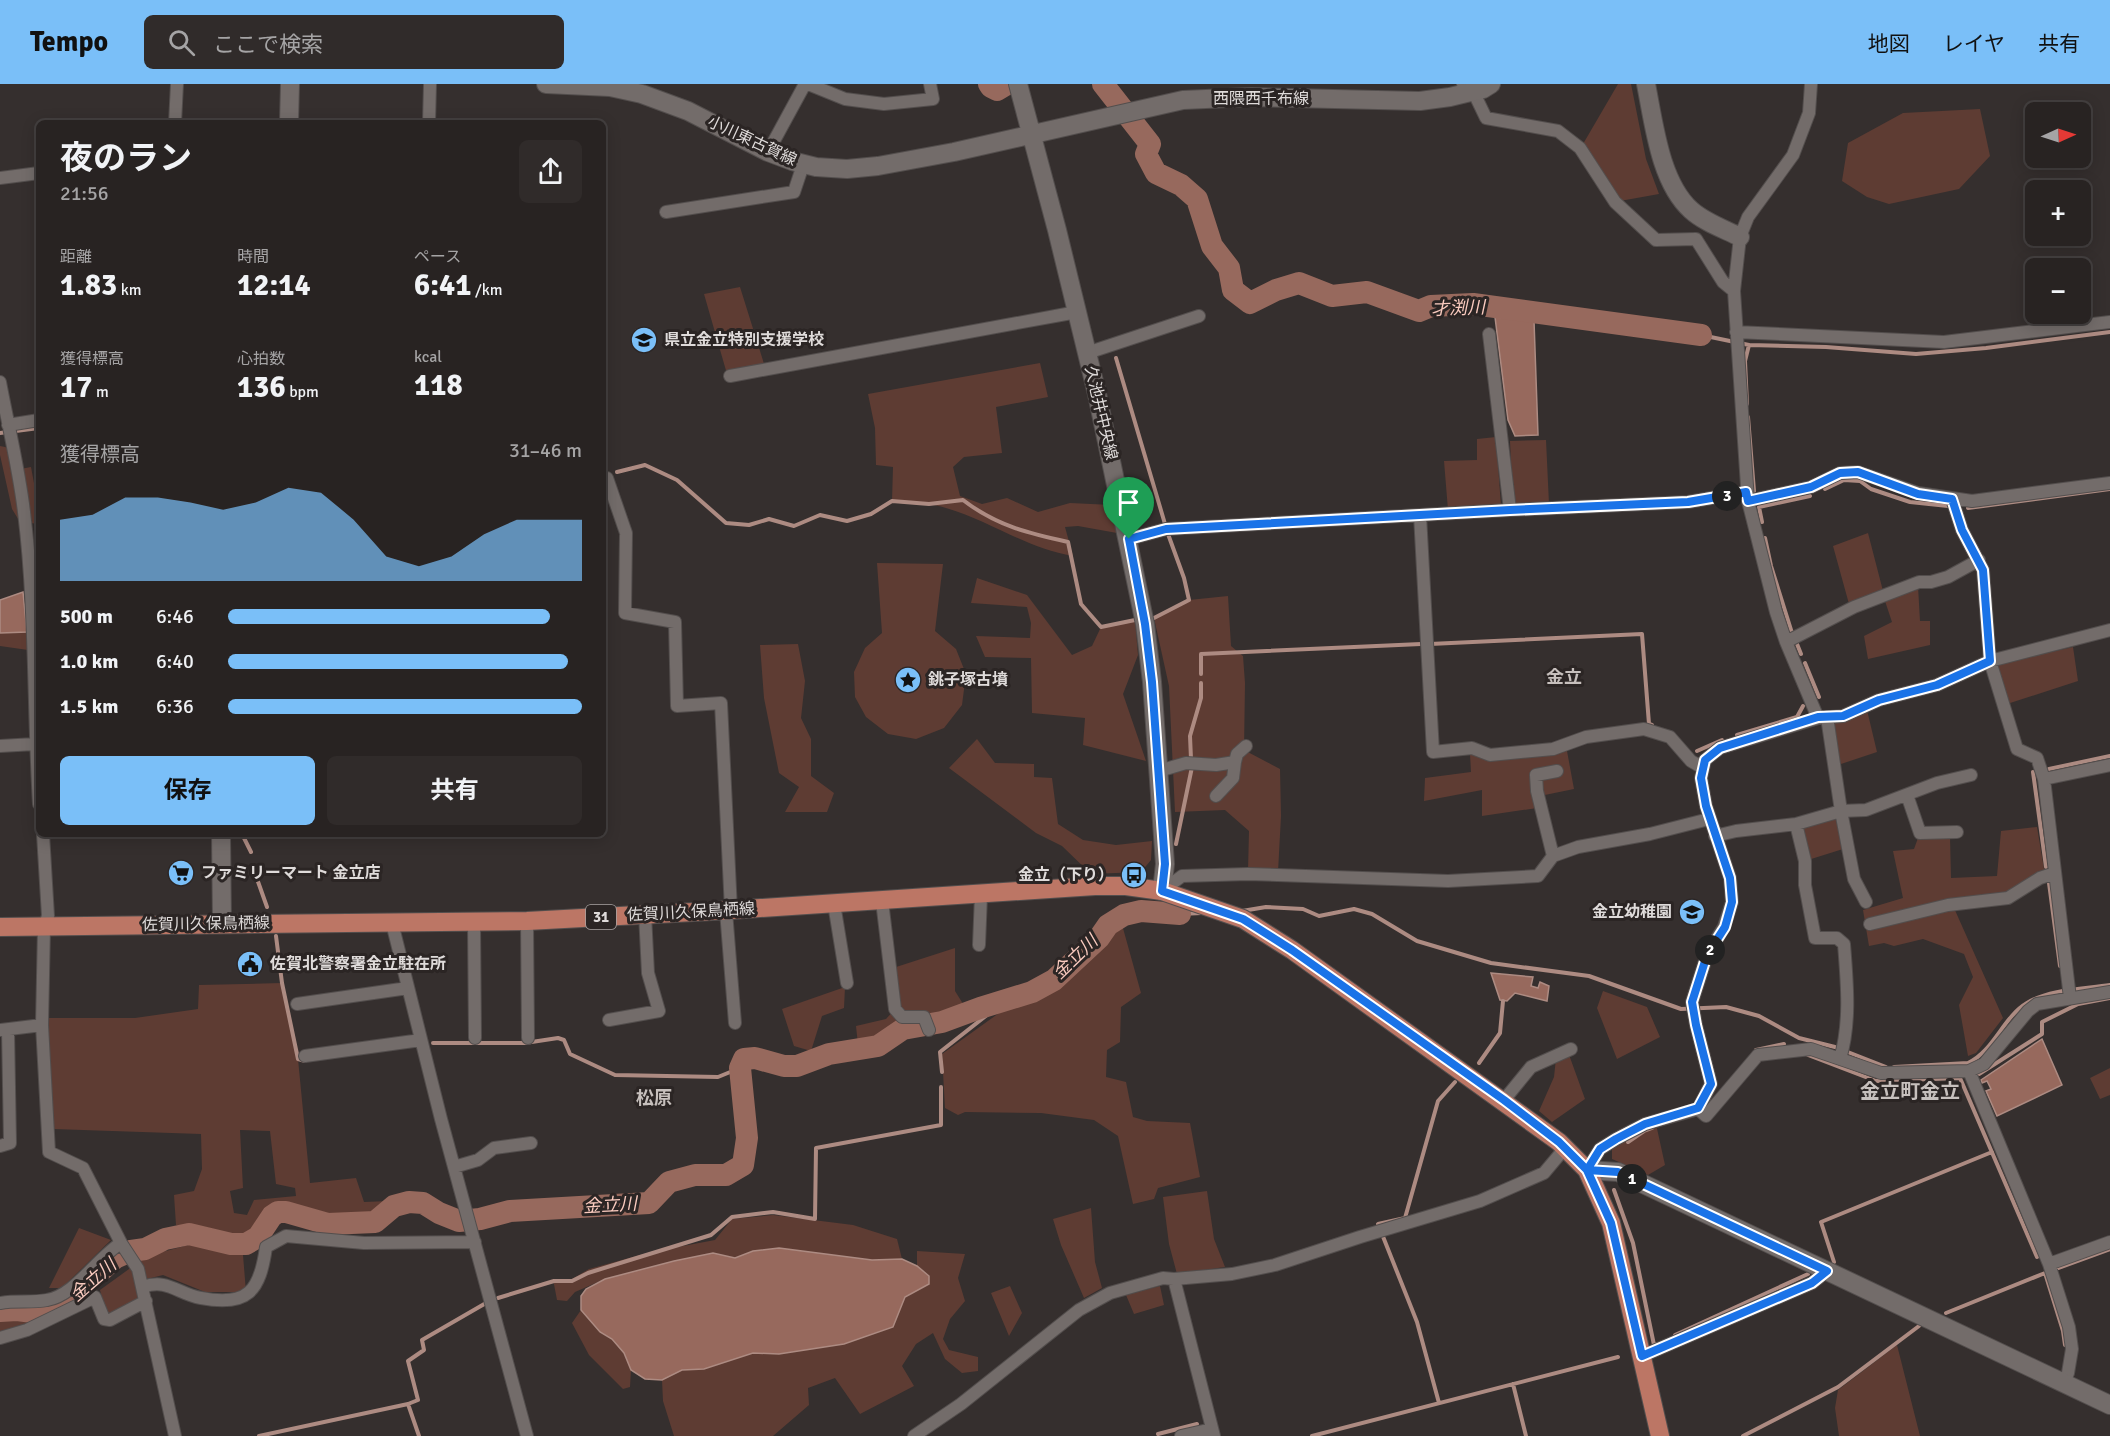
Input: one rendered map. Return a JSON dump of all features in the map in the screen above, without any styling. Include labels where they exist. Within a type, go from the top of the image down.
[{"type":"main road","name":"佐賀川久保鳥栖線","points":[[0,927],[527,921],[981,895],[1095,886],[1126,886],[1162,891],[1243,919],[1292,950],[1504,1100]]},
{"type":"main road","name":"31","points":[[1504,1100],[1565,1148],[1587,1170],[1611,1223],[1660,1436]]},
{"type":"street","points":[[175,120],[177,84]]},
{"type":"street","points":[[289,120],[290,84]]},
{"type":"street","points":[[429,120],[430,84]]},
{"type":"street","name":"小川東古賀線","points":[[546,84],[610,86],[642,94],[688,111],[768,152],[803,165],[847,169],[878,166],[954,152],[1115,114]]},
{"type":"street","points":[[768,152],[807,84],[845,99],[885,104],[933,99],[930,84]]},
{"type":"street","name":"久池井中央線","points":[[1018,84],[1087,353],[1129,539],[1145,624],[1165,864],[1162,891]]},
{"type":"street","name":"西隈西千布線","points":[[1115,114],[1184,100],[1316,91],[1420,101],[1450,97],[1468,88],[1491,84]]},
{"type":"street","points":[[1646,84],[1664,166],[1672,187],[1693,212],[1740,237]]},
{"type":"street","points":[[1811,84],[1809,113],[1792,155],[1748,218],[1740,237],[1734,291],[1737,352],[1747,497],[1762,562],[1786,642],[1822,717],[1854,879],[1866,902]]},
{"type":"street","points":[[1468,88],[1486,118],[1558,131],[1580,148],[1615,202],[1656,240],[1696,239],[1723,282],[1734,291]]},
{"type":"street","points":[[666,212],[794,192],[803,165]]},
{"type":"street","points":[[0,178],[36,173]]},
{"type":"street","points":[[730,376],[1077,312]]},
{"type":"street","points":[[1087,353],[1199,316]]},
{"type":"street","points":[[1736,332],[1944,342],[2110,321]]},
{"type":"street","points":[[1489,334],[1510,510]]},
{"type":"street","points":[[0,382],[24,511],[34,652],[36,759]]},
{"type":"street","points":[[8,425],[36,420]]},
{"type":"street","points":[[1129,539],[1166,529],[1747,497],[1811,487],[1840,473],[1858,472],[1918,494],[1972,501],[2110,483]]},
{"type":"street","points":[[607,478],[626,533],[625,613],[675,622],[677,706],[721,702],[728,910],[735,1023]]},
{"type":"street","points":[[1952,499],[1962,530],[1983,570],[1990,661],[2017,748],[2037,758],[2044,779],[2070,998]]},
{"type":"street","points":[[1420,515],[1432,752],[1472,748],[1490,755],[1553,749],[1586,737],[1644,729],[1670,737],[1691,761],[1703,768]]},
{"type":"street","points":[[1786,642],[1854,607],[1920,582],[1931,582],[1948,577],[1979,560]]},
{"type":"street","points":[[2110,630],[1990,661],[1937,685],[1879,700],[1843,716],[1822,717],[1720,748],[1705,760],[1701,778],[1709,819],[1730,878],[1732,902],[1725,927],[1707,955],[1693,1008],[1711,1084],[1698,1108],[1645,1124],[1616,1139],[1600,1149],[1587,1170],[1618,1172],[2110,1405]]},
{"type":"street","points":[[0,746],[35,744]]},
{"type":"street","points":[[1216,796],[1233,778],[1237,754],[1246,746]]},
{"type":"street","points":[[1159,771],[1185,763],[1216,765],[1235,762]]},
{"type":"street","points":[[2044,779],[2110,765]]},
{"type":"street","points":[[1553,856],[1537,791],[1536,776],[1557,771]]},
{"type":"street","points":[[1715,837],[1736,831],[1796,824],[1841,811],[1866,810],[1937,783],[1971,775]]},
{"type":"street","points":[[1907,795],[1920,833],[1957,832]]},
{"type":"street","points":[[1162,891],[1182,876],[1248,874],[1448,881],[1538,876],[1553,856],[1578,847],[1650,834],[1709,819]]},
{"type":"street","points":[[1796,824],[1805,861],[1805,885],[1815,938],[1837,938],[1844,944],[1847,991],[1845,1042],[1840,1059]]},
{"type":"street","points":[[43,837],[48,916],[44,927],[42,1025],[49,1152],[84,1168],[121,1243],[134,1261],[146,1300],[175,1436]]},
{"type":"street","points":[[221,837],[222,924]]},
{"type":"street","points":[[1870,924],[1948,905],[2008,898],[2040,878],[2055,873]]},
{"type":"street","points":[[979,945],[981,895]]},
{"type":"street","points":[[882,901],[895,1009],[902,1017],[924,1017],[929,1030]]},
{"type":"street","points":[[834,904],[847,983]]},
{"type":"street","points":[[609,1020],[659,1011],[648,973],[645,914]]},
{"type":"street","points":[[527,921],[528,1038]]},
{"type":"street","points":[[474,922],[475,1038]]},
{"type":"street","points":[[392,923],[454,1167],[527,1436]]},
{"type":"street","points":[[297,1004],[408,988]]},
{"type":"street","points":[[1698,1108],[1706,1116],[1758,1055],[1811,1049],[1881,1073],[1969,1071],[1983,1064],[2028,1011],[2037,1004],[2110,992]]},
{"type":"street","points":[[0,1146],[10,1143],[5,1091],[4,1030],[42,1025]]},
{"type":"street","points":[[305,1056],[421,1040]]},
{"type":"street","points":[[1504,1100],[1531,1067],[1571,1048]]},
{"type":"street","points":[[1969,1071],[2049,1264],[2069,1327],[2072,1349],[2064,1383]]},
{"type":"street","points":[[454,1167],[478,1160],[494,1148],[531,1143]]},
{"type":"street","points":[[914,1436],[961,1404],[1078,1310],[1110,1293],[1163,1278],[1232,1275],[1275,1265],[1480,1201],[1544,1173],[1565,1148]]},
{"type":"street","points":[[142,1287],[163,1283],[200,1298],[236,1300],[252,1291],[263,1269],[266,1247],[285,1236],[364,1243],[473,1236]]},
{"type":"street","points":[[2049,1264],[2110,1242]]},
{"type":"street","points":[[0,1303],[48,1300],[65,1293],[121,1243]]},
{"type":"street","points":[[1642,1356],[1812,1283],[1827,1271]]},
{"type":"street","points":[[1174,1279],[1213,1433],[1181,1436]]},
{"type":"street","points":[[0,1338],[27,1330],[95,1297],[104,1319],[110,1320],[146,1300]]},
{"type":"shaded area","points":[[1618,84],[1631,84],[1646,159],[1659,194],[1620,201],[1583,144]]},
{"type":"shaded area","points":[[1980,109],[1990,156],[1959,189],[1889,204],[1867,197],[1842,181],[1848,143],[1903,113]]},
{"type":"shaded area","points":[[740,287],[765,367],[727,374],[704,294]]},
{"type":"shaded area","points":[[1495,317],[1534,321],[1538,435],[1515,436],[1508,420]]},
{"type":"shaded area","points":[[1040,363],[1048,397],[996,407],[1002,453],[964,457],[953,467],[960,496],[982,504],[1007,498],[1038,512],[1070,503],[1112,505],[1117,533],[1078,526],[1065,527],[1073,556],[1036,546],[948,508],[920,502],[892,501],[893,467],[876,465],[875,428],[868,394]]},
{"type":"shaded area","points":[[1496,437],[1501,506],[1448,510],[1444,461],[1477,460],[1477,439]]},
{"type":"shaded area","points":[[1546,440],[1549,504],[1513,506],[1510,441]]},
{"type":"shaded area","points":[[0,446],[10,448],[15,470],[31,467],[36,494],[36,524],[20,522],[12,509]]},
{"type":"shaded area","points":[[1868,533],[1883,591],[1849,604],[1833,546]]},
{"type":"shaded area","points":[[877,563],[943,564],[935,631],[956,649],[966,674],[962,705],[944,728],[916,739],[888,734],[866,717],[855,697],[854,672],[865,648],[882,633]]},
{"type":"shaded area","points":[[977,578],[1027,595],[1072,655],[1092,646],[1101,627],[1135,620],[1138,655],[1123,694],[1146,761],[1083,745],[1085,718],[1032,713],[1031,658],[985,657],[976,636],[1030,638],[1031,623],[1027,607],[971,603]]},
{"type":"shaded area","points":[[1918,586],[1920,621],[1930,621],[1930,645],[1868,659],[1864,636],[1892,622],[1884,598]]},
{"type":"shaded area","points":[[23,592],[27,632],[0,633],[0,600]]},
{"type":"shaded area","points":[[1228,596],[1231,646],[1243,656],[1244,750],[1280,769],[1281,816],[1278,872],[1248,871],[1249,831],[1225,810],[1175,812],[1169,686],[1154,618],[1189,600]]},
{"type":"shaded area","points":[[27,632],[28,650],[0,646],[0,633]]},
{"type":"shaded area","points":[[798,644],[805,681],[801,718],[811,739],[811,776],[834,793],[827,812],[785,812],[799,787],[779,773],[764,698],[760,645]]},
{"type":"shaded area","points":[[2073,647],[2078,681],[2007,704],[1996,665]]},
{"type":"shaded area","points":[[1867,710],[1877,752],[1838,765],[1830,721]]},
{"type":"shaded area","points":[[977,739],[995,763],[1034,764],[1034,777],[1052,778],[1058,824],[1083,840],[1116,845],[1152,841],[1151,860],[1141,872],[1091,874],[1062,846],[1036,833],[949,768]]},
{"type":"shaded area","points":[[1567,751],[1574,789],[1535,797],[1537,808],[1482,816],[1482,790],[1424,801],[1425,778],[1471,772],[1470,754],[1490,761]]},
{"type":"shaded area","points":[[1838,815],[1843,849],[1808,860],[1799,826]]},
{"type":"shaded area","points":[[2037,827],[2046,881],[1954,908],[2003,1018],[1976,1053],[1968,1056],[1959,1005],[1973,977],[1964,954],[1923,939],[1894,946],[1884,943],[1869,946],[1863,910],[1903,898],[1893,851],[1914,849],[1918,838],[1950,837],[1951,878],[1997,876],[2001,831]]},
{"type":"shaded area","points":[[1121,921],[1141,993],[1121,1007],[1120,1042],[1107,1050],[1106,1077],[1126,1082],[1133,1117],[1147,1121],[1190,1123],[1200,1177],[1158,1188],[1154,1199],[1133,1204],[1118,1136],[1094,1120],[1041,1113],[965,1112],[958,1115],[945,1108],[942,1054],[1013,1003],[1033,997],[1054,985]]},
{"type":"shaded area","points":[[955,948],[955,991],[965,1007],[944,1015],[902,1023],[879,1039],[858,1045],[856,1026],[886,1019],[897,1007],[893,968]]},
{"type":"shaded area","points":[[1491,973],[1533,977],[1531,986],[1538,988],[1540,982],[1549,986],[1547,1001],[1515,993],[1507,1001],[1500,1000]]},
{"type":"shaded area","points":[[282,983],[298,1059],[310,1183],[356,1178],[364,1202],[389,1201],[372,1217],[327,1218],[296,1206],[277,1206],[260,1218],[248,1236],[233,1235],[206,1227],[176,1225],[174,1195],[194,1191],[202,1169],[201,1134],[53,1129],[46,1018],[135,1018],[198,1009],[199,985]],"holes":[[[240,1130],[270,1131],[276,1184],[295,1188],[296,1196],[254,1200],[247,1215],[234,1213],[230,1191],[243,1188]]]},
{"type":"shaded area","points":[[845,987],[844,1008],[822,1016],[811,1051],[794,1046],[782,1009]]},
{"type":"shaded area","points":[[1603,991],[1647,1007],[1660,1037],[1617,1059],[1597,1008]]},
{"type":"shaded area","points":[[2042,1039],[2062,1085],[1997,1116],[1986,1091],[1991,1089],[1987,1081],[1982,1083],[1981,1080]]},
{"type":"shaded area","points":[[1568,1052],[1585,1099],[1552,1122],[1539,1111],[1554,1077],[1556,1058]]},
{"type":"shaded area","points":[[2110,1068],[2110,1095],[2100,1099],[2090,1078]]},
{"type":"shaded area","points":[[1656,1124],[1665,1165],[1648,1175],[1612,1159],[1612,1147]]},
{"type":"shaded area","points":[[1207,1191],[1214,1239],[1225,1267],[1177,1274],[1169,1244],[1163,1197]]},
{"type":"shaded area","points":[[1091,1208],[1095,1262],[1102,1288],[1084,1298],[1061,1245],[1053,1219]]},
{"type":"shaded area","points":[[773,1215],[853,1225],[897,1239],[902,1259],[872,1260],[779,1248],[753,1251],[735,1258],[713,1253],[605,1279],[575,1292],[567,1301],[557,1300],[553,1279],[572,1279],[589,1269],[651,1252],[715,1240],[732,1219]]},
{"type":"shaded area","points":[[79,1228],[111,1240],[62,1288],[49,1288]]},
{"type":"shaded area","points":[[196,1243],[243,1255],[246,1292],[205,1292],[163,1275],[139,1281],[140,1298],[111,1314],[106,1313],[100,1290],[147,1256]]},
{"type":"shaded area","points":[[779,1248],[872,1260],[902,1259],[917,1266],[929,1276],[929,1284],[905,1297],[893,1327],[844,1344],[779,1354],[753,1353],[704,1369],[682,1370],[662,1380],[645,1379],[631,1370],[624,1353],[612,1339],[600,1332],[581,1310],[581,1296],[586,1289],[605,1279],[713,1253],[735,1258],[753,1251]]},
{"type":"shaded area","points":[[917,1251],[965,1254],[958,1278],[965,1301],[950,1319],[943,1339],[949,1350],[978,1357],[978,1371],[962,1373],[945,1359],[933,1333],[916,1344],[902,1366],[914,1386],[860,1414],[835,1378],[808,1388],[809,1405],[773,1436],[674,1436],[663,1401],[662,1380],[682,1370],[704,1369],[753,1353],[779,1354],[844,1344],[893,1327],[905,1297],[929,1284],[929,1276],[917,1266]]},
{"type":"shaded area","points":[[1010,1286],[1022,1313],[1009,1336],[991,1293]]},
{"type":"shaded area","points":[[1160,1286],[1164,1305],[1134,1314],[1126,1295]]},
{"type":"shaded area","points":[[581,1310],[600,1332],[612,1339],[624,1353],[631,1370],[630,1387],[623,1389],[589,1355],[572,1323]]},
{"type":"shaded area","points":[[8,1314],[38,1320],[0,1334],[0,1316]]},
{"type":"shaded area","points":[[1897,1345],[1920,1436],[1839,1436],[1835,1408],[1838,1390]]},
{"type":"waterway","name":"才渕川","points":[[989,84],[997,90],[1007,84]]},
{"type":"waterway","name":"才渕川","points":[[1103,84],[1150,144],[1146,154],[1156,173],[1181,185],[1197,199],[1212,246],[1229,268],[1233,290],[1250,303],[1276,290],[1299,283],[1332,296],[1367,292],[1419,311],[1431,306],[1473,304],[1701,335]]},
{"type":"waterway","points":[[1701,335],[1749,345],[1826,347],[1916,354],[1986,348],[2110,332]]},
{"type":"waterway","points":[[1747,404],[1745,361],[1749,345]]},
{"type":"waterway","points":[[1116,358],[1165,524]]},
{"type":"waterway","points":[[1748,417],[1754,491]]},
{"type":"waterway","points":[[0,433],[36,428]]},
{"type":"waterway","points":[[617,472],[645,465],[677,480],[726,523],[749,525],[769,519],[794,526],[820,515],[847,521],[871,514],[892,501],[929,504],[963,500],[1001,522],[1026,532],[1068,542],[1081,604],[1101,627],[1135,620]]},
{"type":"waterway","points":[[1825,489],[1844,480],[1860,481],[1871,489],[1910,502],[1948,506]]},
{"type":"waterway","points":[[1968,508],[2110,489]]},
{"type":"waterway","points":[[1762,522],[1759,507],[1810,496]]},
{"type":"waterway","points":[[1154,618],[1189,600],[1184,578],[1168,534]]},
{"type":"waterway","points":[[1765,538],[1771,566],[1792,633]]},
{"type":"waterway","points":[[1430,644],[1642,634],[1649,724],[1652,725]]},
{"type":"waterway","points":[[1201,674],[1201,654],[1421,644]]},
{"type":"waterway","points":[[1797,644],[1801,654]]},
{"type":"waterway","points":[[1805,663],[1819,697]]},
{"type":"waterway","points":[[1191,759],[1190,736],[1201,698],[1201,683]]},
{"type":"waterway","points":[[1737,735],[1797,717],[1803,706]]},
{"type":"waterway","points":[[1697,751],[1722,740]]},
{"type":"waterway","points":[[2049,769],[2110,756]]},
{"type":"waterway","points":[[1176,844],[1192,767]]},
{"type":"waterway","points":[[2033,772],[2046,867]]},
{"type":"waterway","points":[[244,837],[251,852]]},
{"type":"waterway","points":[[256,876],[267,907]]},
{"type":"waterway","points":[[2049,883],[2060,966]]},
{"type":"waterway","points":[[1242,911],[1266,907],[1303,909],[1319,916],[1354,909],[1372,914],[1417,941],[1491,963],[1589,976],[1681,1009],[1726,1007],[1759,1016],[1799,1038],[1835,1047],[1886,1067]]},
{"type":"waterway","name":"金立川","points":[[0,1311],[17,1310],[41,1313],[61,1307],[115,1258],[131,1251],[145,1249],[165,1239],[189,1234],[231,1244],[246,1244],[258,1237],[272,1216],[278,1212],[286,1212],[328,1224],[375,1222],[394,1206],[409,1202],[423,1203],[459,1221],[480,1219],[510,1211],[649,1203],[669,1182],[695,1175],[726,1175],[743,1165],[747,1138],[740,1068],[744,1059],[755,1058],[784,1066],[797,1066],[829,1054],[878,1046],[903,1029],[942,1022],[1032,992],[1054,980],[1099,938],[1108,925],[1124,915],[1141,911],[1180,914]]},
{"type":"waterway","points":[[1180,914],[1202,913]]},
{"type":"waterway","points":[[276,936],[282,983],[298,1059],[305,1061]]},
{"type":"waterway","points":[[1894,1067],[1968,1063],[1985,1051],[2019,1009],[2036,998],[2057,992],[2110,985]]},
{"type":"waterway","points":[[942,1072],[940,1052],[992,1011],[1018,997]]},
{"type":"waterway","points":[[1979,1074],[2042,1034],[2042,1022],[2078,1004],[2110,998]]},
{"type":"waterway","points":[[1479,1063],[1500,1033],[1503,1001]]},
{"type":"waterway","points":[[433,1043],[525,1043],[558,1038],[564,1040],[570,1054],[615,1075],[718,1077],[740,1068]]},
{"type":"waterway","points":[[1756,1050],[1784,1044]]},
{"type":"waterway","points":[[1808,1055],[1876,1081],[1960,1078],[2037,1257]]},
{"type":"waterway","points":[[1439,1403],[1417,1322],[1378,1224],[1405,1218],[1438,1101],[1455,1082]]},
{"type":"waterway","points":[[498,1298],[554,1281],[572,1281],[588,1273],[711,1235],[732,1217],[773,1212],[815,1219],[816,1148],[941,1125],[941,1087]]},
{"type":"waterway","points":[[1628,1142],[1652,1128]]},
{"type":"waterway","points":[[1834,1262],[1821,1222],[1992,1152]]},
{"type":"waterway","points":[[1614,1190],[1633,1243],[1654,1345],[1657,1344]]},
{"type":"waterway","points":[[2058,1268],[2110,1249]]},
{"type":"waterway","points":[[1946,1313],[2045,1273],[2063,1331],[2065,1345]]},
{"type":"waterway","points":[[1675,1335],[1808,1274]]},
{"type":"waterway","points":[[419,1436],[408,1404],[418,1400],[408,1361],[424,1350],[422,1340],[486,1303]]},
{"type":"waterway","points":[[1743,1436],[1838,1387],[1919,1326]]},
{"type":"waterway","points":[[1312,1436],[1618,1357]]},
{"type":"waterway","points":[[1513,1384],[1526,1436]]},
{"type":"waterway","points":[[259,1436],[408,1404]]},
{"type":"waterway","points":[[1158,1434],[1197,1424]]},
{"type":"place","name":"県立金立特別支援学校","points":[[644,340]]},
{"type":"place","name":"銚子塚古墳","points":[[908,680]]},
{"type":"place","name":"ファミリーマート 金立店","points":[[181,873]]},
{"type":"place","name":"金立（下り）","points":[[1134,875]]},
{"type":"place","name":"金立幼稚園","points":[[1692,912]]},
{"type":"place","name":"佐賀北警察署金立駐在所","points":[[250,964]]},
{"type":"district","name":"金立","points":[[1564,677]]},
{"type":"district","name":"金立町金立","points":[[1910,1091]]},
{"type":"district","name":"松原","points":[[654,1098]]},
{"type":"route","points":[[1129,539],[1145,624],[1152,682],[1165,864],[1162,891],[1243,919],[1292,950],[1504,1100],[1559,1142],[1587,1170],[1618,1172],[1827,1271],[1812,1283],[1642,1356],[1611,1223],[1587,1170],[1600,1149],[1616,1139],[1645,1124],[1698,1108],[1711,1084],[1692,1002],[1707,955],[1725,927],[1732,902],[1730,878],[1706,806],[1701,778],[1705,760],[1720,748],[1818,717],[1843,716],[1879,700],[1937,685],[1990,661],[1983,570],[1962,530],[1952,499],[1918,494],[1858,472],[1840,473],[1811,487],[1748,501],[1746,492],[1688,502],[1166,529],[1129,539]]}]
